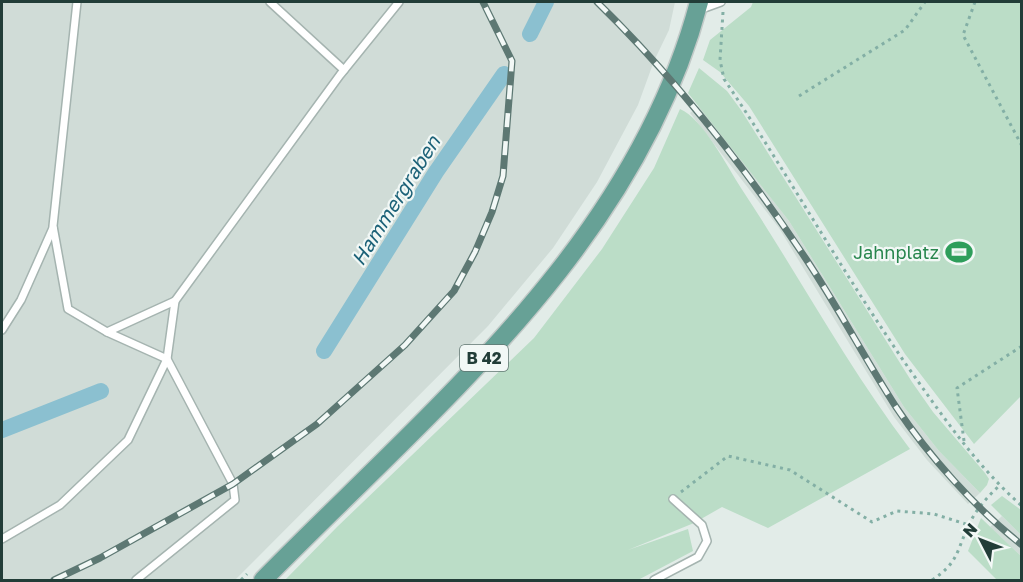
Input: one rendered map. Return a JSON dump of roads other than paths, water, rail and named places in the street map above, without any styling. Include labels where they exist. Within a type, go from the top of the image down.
[{"type":"main road","name":"B 42","points":[[256,576],[473,369],[559,273],[605,209],[640,147],[679,64],[698,6]]},
{"type":"lane","points":[[77,2],[53,226],[68,309],[107,332],[167,359],[233,484],[234,500],[136,580]]},
{"type":"lane","points":[[270,2],[344,70]]},
{"type":"lane","points":[[2,539],[60,505],[128,440],[167,359],[175,301],[344,70],[399,2]]},
{"type":"lane","points":[[698,6],[722,2]]},
{"type":"lane","points":[[2,330],[21,300],[53,226]]},
{"type":"lane","points":[[107,332],[175,301]]},
{"type":"lane","points":[[654,580],[698,557],[707,540],[702,525],[673,499]]},
{"type":"waterway","name":"Hammergraben","points":[[530,34],[546,2]]},
{"type":"waterway","name":"Hammergraben","points":[[324,351],[436,172],[504,74]]},
{"type":"waterway","name":"Hammergraben","points":[[2,430],[101,391]]},
{"type":"railway","points":[[54,580],[100,558],[233,484],[317,424],[405,345],[454,291],[475,252],[492,212],[503,176],[512,61],[483,2]]},
{"type":"railway","points":[[597,2],[682,93],[759,191],[806,259],[896,407],[923,444],[970,498],[1022,545]]},
{"type":"place","name":"Jahnplatz","points":[[959,252]]}]
